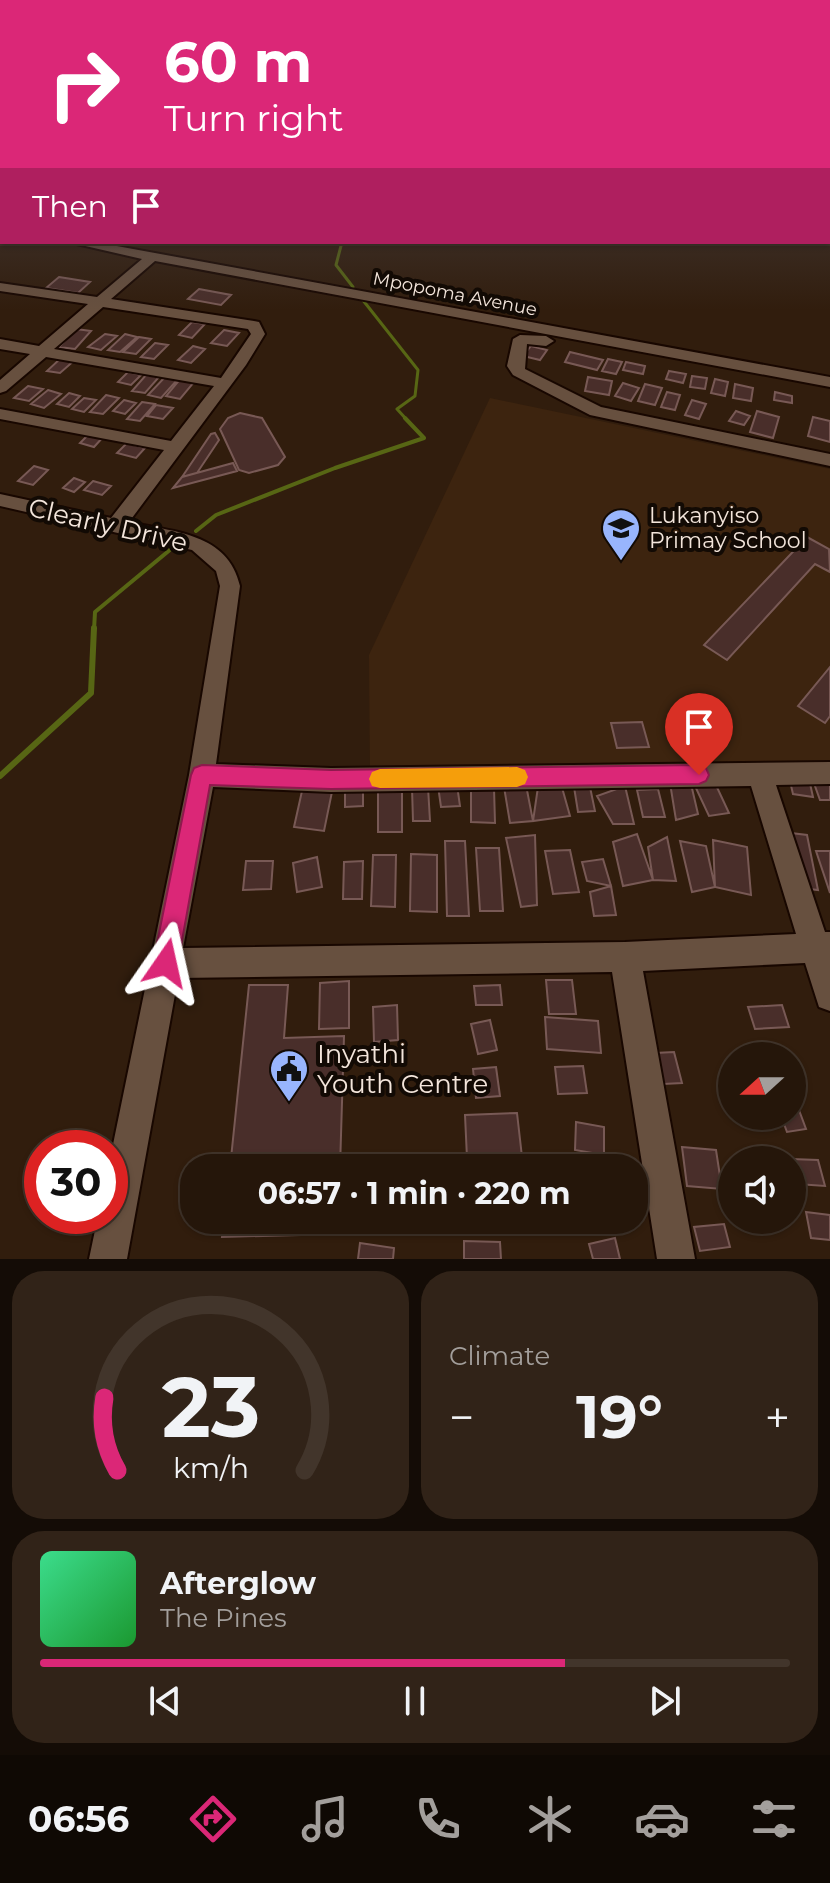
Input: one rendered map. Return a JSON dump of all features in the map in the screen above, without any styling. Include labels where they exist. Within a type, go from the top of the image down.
[{"type":"street","name":"Mpopoma Avenue","points":[[84,244],[830,382]]},
{"type":"street","points":[[0,388],[152,257]]},
{"type":"street","points":[[0,287],[254,325],[258,334],[241,362],[115,526]]},
{"type":"street","points":[[830,397],[528,338],[520,339],[515,366],[524,376],[592,410],[830,460]]},
{"type":"street","points":[[0,344],[223,383]]},
{"type":"street","points":[[0,414],[175,447]]},
{"type":"street","name":"Clearly Drive","points":[[0,500],[198,544],[226,568],[230,586],[202,775],[108,1259]]},
{"type":"street","points":[[202,775],[331,780],[830,773]]},
{"type":"street","points":[[760,774],[822,947],[830,996]]},
{"type":"street","points":[[166,963],[625,957],[822,947]]},
{"type":"street","points":[[625,957],[676,1259]]},
{"type":"shaded area","name":"Lukanyiso Primay School","points":[[490,398],[830,469],[830,767],[370,775],[369,655]]},
{"type":"building","points":[[59,277],[90,282],[78,293],[46,288]]},
{"type":"building","points":[[199,289],[231,295],[221,305],[188,299]]},
{"type":"building","points":[[192,322],[205,324],[192,338],[179,335]]},
{"type":"building","points":[[76,329],[91,331],[75,349],[59,347]]},
{"type":"building","points":[[224,330],[239,333],[227,346],[211,343]]},
{"type":"building","points":[[105,334],[117,336],[101,350],[88,347]]},
{"type":"building","points":[[125,334],[137,337],[120,352],[108,350]]},
{"type":"building","points":[[139,337],[151,339],[136,354],[123,352]]},
{"type":"building","points":[[155,343],[168,345],[154,359],[141,357]]},
{"type":"building","points":[[193,346],[205,349],[191,363],[178,360]]},
{"type":"building","points":[[531,346],[547,350],[540,360],[523,356]]},
{"type":"building","points":[[570,352],[603,360],[597,370],[565,362]]},
{"type":"building","points":[[62,357],[76,359],[60,373],[47,371]]},
{"type":"building","points":[[608,359],[622,362],[616,374],[602,371]]},
{"type":"building","points":[[626,362],[645,366],[643,374],[623,370]]},
{"type":"building","points":[[669,371],[686,374],[683,383],[666,379]]},
{"type":"building","points":[[128,372],[141,375],[131,385],[118,382]]},
{"type":"building","points":[[146,375],[159,377],[145,393],[132,391]]},
{"type":"building","points":[[692,376],[707,378],[705,389],[690,387]]},
{"type":"building","points":[[165,377],[178,379],[161,398],[148,395]]},
{"type":"building","points":[[588,377],[612,381],[609,395],[585,391]]},
{"type":"building","points":[[181,378],[195,381],[180,399],[166,396]]},
{"type":"building","points":[[715,379],[728,382],[725,396],[711,393]]},
{"type":"building","points":[[623,383],[639,388],[631,401],[615,396]]},
{"type":"building","points":[[645,384],[662,388],[655,405],[638,401]]},
{"type":"building","points":[[735,384],[753,388],[751,401],[733,398]]},
{"type":"building","points":[[28,386],[43,389],[29,401],[14,398]]},
{"type":"building","points":[[48,390],[61,394],[44,408],[31,404]]},
{"type":"building","points":[[667,392],[680,395],[675,410],[661,407]]},
{"type":"building","points":[[775,392],[792,396],[792,403],[774,400]]},
{"type":"building","points":[[69,393],[80,396],[69,407],[57,404]]},
{"type":"building","points":[[106,395],[119,398],[103,414],[90,412]]},
{"type":"building","points":[[84,398],[96,400],[84,412],[72,409]]},
{"type":"building","points":[[124,400],[136,403],[125,414],[113,411]]},
{"type":"building","points":[[692,400],[706,404],[699,419],[685,415]]},
{"type":"building","points":[[142,402],[155,404],[140,421],[127,419]]},
{"type":"building","points":[[156,405],[173,408],[163,419],[147,416]]},
{"type":"building","points":[[736,411],[750,416],[744,425],[729,421]]},
{"type":"building","points":[[757,411],[779,417],[773,438],[750,432]]},
{"type":"building","points":[[240,413],[262,418],[285,457],[278,465],[249,473],[239,470],[220,429],[228,418]]},
{"type":"building","points":[[813,417],[830,421],[830,442],[808,436]]},
{"type":"building","points":[[90,433],[104,436],[94,447],[80,443]]},
{"type":"building","points":[[215,433],[219,440],[197,473],[182,477],[211,434]]},
{"type":"building","points":[[127,443],[145,448],[136,458],[117,453]]},
{"type":"building","points":[[233,463],[237,471],[173,488],[182,477]]},
{"type":"building","points":[[34,466],[48,470],[33,485],[18,481]]},
{"type":"building","points":[[74,478],[85,482],[74,492],[63,488]]},
{"type":"building","points":[[93,481],[111,486],[102,495],[84,490]]},
{"type":"building","points":[[807,537],[829,549],[830,572],[815,564],[727,660],[704,645]]},
{"type":"building","points":[[830,667],[830,716],[825,723],[798,706]]},
{"type":"building","points":[[642,722],[649,747],[617,748],[611,723]]},
{"type":"building","points":[[679,725],[689,725],[691,731],[702,730],[707,745],[700,746],[702,750],[683,746]]},
{"type":"building","points":[[811,775],[830,775],[830,800],[820,800]]},
{"type":"building","points":[[789,777],[809,779],[813,797],[793,794]]},
{"type":"building","points":[[334,782],[324,831],[294,827],[302,791]]},
{"type":"building","points":[[670,783],[691,784],[698,814],[676,820]]},
{"type":"building","points":[[715,783],[729,813],[709,816],[695,786]]},
{"type":"building","points":[[561,784],[570,816],[533,821],[538,787]]},
{"type":"building","points":[[457,785],[460,806],[441,807],[438,786]]},
{"type":"building","points":[[526,785],[533,821],[510,823],[504,787]]},
{"type":"building","points":[[625,786],[634,824],[613,824],[597,796]]},
{"type":"building","points":[[378,787],[402,787],[402,832],[378,832]]},
{"type":"building","points":[[428,787],[430,821],[413,821],[412,788]]},
{"type":"building","points":[[471,787],[494,788],[495,823],[471,822]]},
{"type":"building","points":[[574,787],[590,787],[595,811],[578,812]]},
{"type":"building","points":[[658,789],[665,817],[643,817],[637,790]]},
{"type":"building","points":[[363,791],[363,806],[345,807],[345,792]]},
{"type":"building","points":[[791,833],[807,835],[818,890],[801,888]]},
{"type":"building","points":[[637,834],[653,880],[623,886],[613,842]]},
{"type":"building","points":[[535,835],[537,905],[521,907],[506,838]]},
{"type":"building","points":[[667,837],[676,881],[653,880],[648,847]]},
{"type":"building","points":[[713,840],[747,847],[751,895],[715,887]]},
{"type":"building","points":[[445,841],[465,841],[469,916],[447,916]]},
{"type":"building","points":[[680,841],[706,846],[715,887],[692,892]]},
{"type":"building","points":[[476,848],[499,848],[503,911],[480,911]]},
{"type":"building","points":[[570,850],[579,892],[553,894],[545,851]]},
{"type":"building","points":[[816,851],[830,851],[830,893]]},
{"type":"building","points":[[411,854],[437,855],[437,912],[410,911]]},
{"type":"building","points":[[373,855],[396,855],[395,907],[371,906]]},
{"type":"building","points":[[317,857],[322,887],[297,892],[293,863]]},
{"type":"building","points":[[603,859],[611,886],[587,881],[582,862]]},
{"type":"building","points":[[246,861],[273,861],[271,889],[243,890]]},
{"type":"building","points":[[363,861],[362,899],[343,899],[344,862]]},
{"type":"building","points":[[611,886],[616,915],[594,916],[590,892]]},
{"type":"building","points":[[546,980],[572,980],[576,1014],[549,1014]]},
{"type":"building","points":[[349,981],[349,1028],[319,1029],[320,983]]},
{"type":"building","name":"Inyathi Youth Centre","points":[[249,985],[288,985],[284,1038],[344,1036],[340,1154],[231,1154]]},
{"type":"building","points":[[500,985],[502,1005],[476,1005],[474,986]]},
{"type":"building","points":[[397,1005],[398,1040],[374,1042],[373,1007]]},
{"type":"building","points":[[782,1005],[789,1027],[755,1029],[748,1007]]},
{"type":"building","points":[[545,1017],[598,1021],[601,1053],[547,1049]]},
{"type":"building","points":[[490,1020],[497,1050],[478,1054],[471,1024]]},
{"type":"building","points":[[674,1052],[682,1083],[663,1084],[655,1053]]},
{"type":"building","points":[[583,1066],[587,1093],[558,1094],[555,1067]]},
{"type":"building","points":[[496,1067],[500,1096],[476,1098],[473,1069]]},
{"type":"building","points":[[517,1113],[522,1154],[467,1154],[465,1115]]},
{"type":"building","points":[[576,1122],[604,1127],[604,1154],[575,1150]]},
{"type":"building","points":[[682,1147],[716,1150],[718,1189],[687,1186]]},
{"type":"building","points":[[806,1160],[818,1160],[825,1186],[806,1185]]},
{"type":"building","points":[[806,1212],[830,1215],[830,1240],[811,1238]]},
{"type":"building","points":[[718,1225],[718,1234],[727,1234],[730,1247],[700,1251],[694,1227]]},
{"type":"building","points":[[222,1234],[338,1234],[222,1237]]},
{"type":"building","points":[[615,1238],[620,1259],[593,1259],[589,1244]]},
{"type":"building","points":[[464,1241],[500,1242],[501,1259],[464,1259]]},
{"type":"building","points":[[360,1243],[394,1248],[393,1259],[358,1259]]},
{"type":"waterway","points":[[341,244],[336,265],[353,287]]},
{"type":"waterway","points":[[362,299],[418,370],[415,396],[397,409],[407,420]]},
{"type":"waterway","points":[[196,531],[216,515],[335,468],[424,438],[405,418]]},
{"type":"waterway","points":[[94,630],[95,612],[171,549]]},
{"type":"waterway","points":[[0,776],[91,693],[94,628]]},
{"type":"slow traffic","points":[[380,779],[517,777]]},
{"type":"place","name":"Lukanyiso Primay School","points":[[621,562]]},
{"type":"place","name":"Inyathi Youth Centre","points":[[289,1103]]},
{"type":"route","points":[[166,963],[202,775],[331,780],[699,775]]}]
